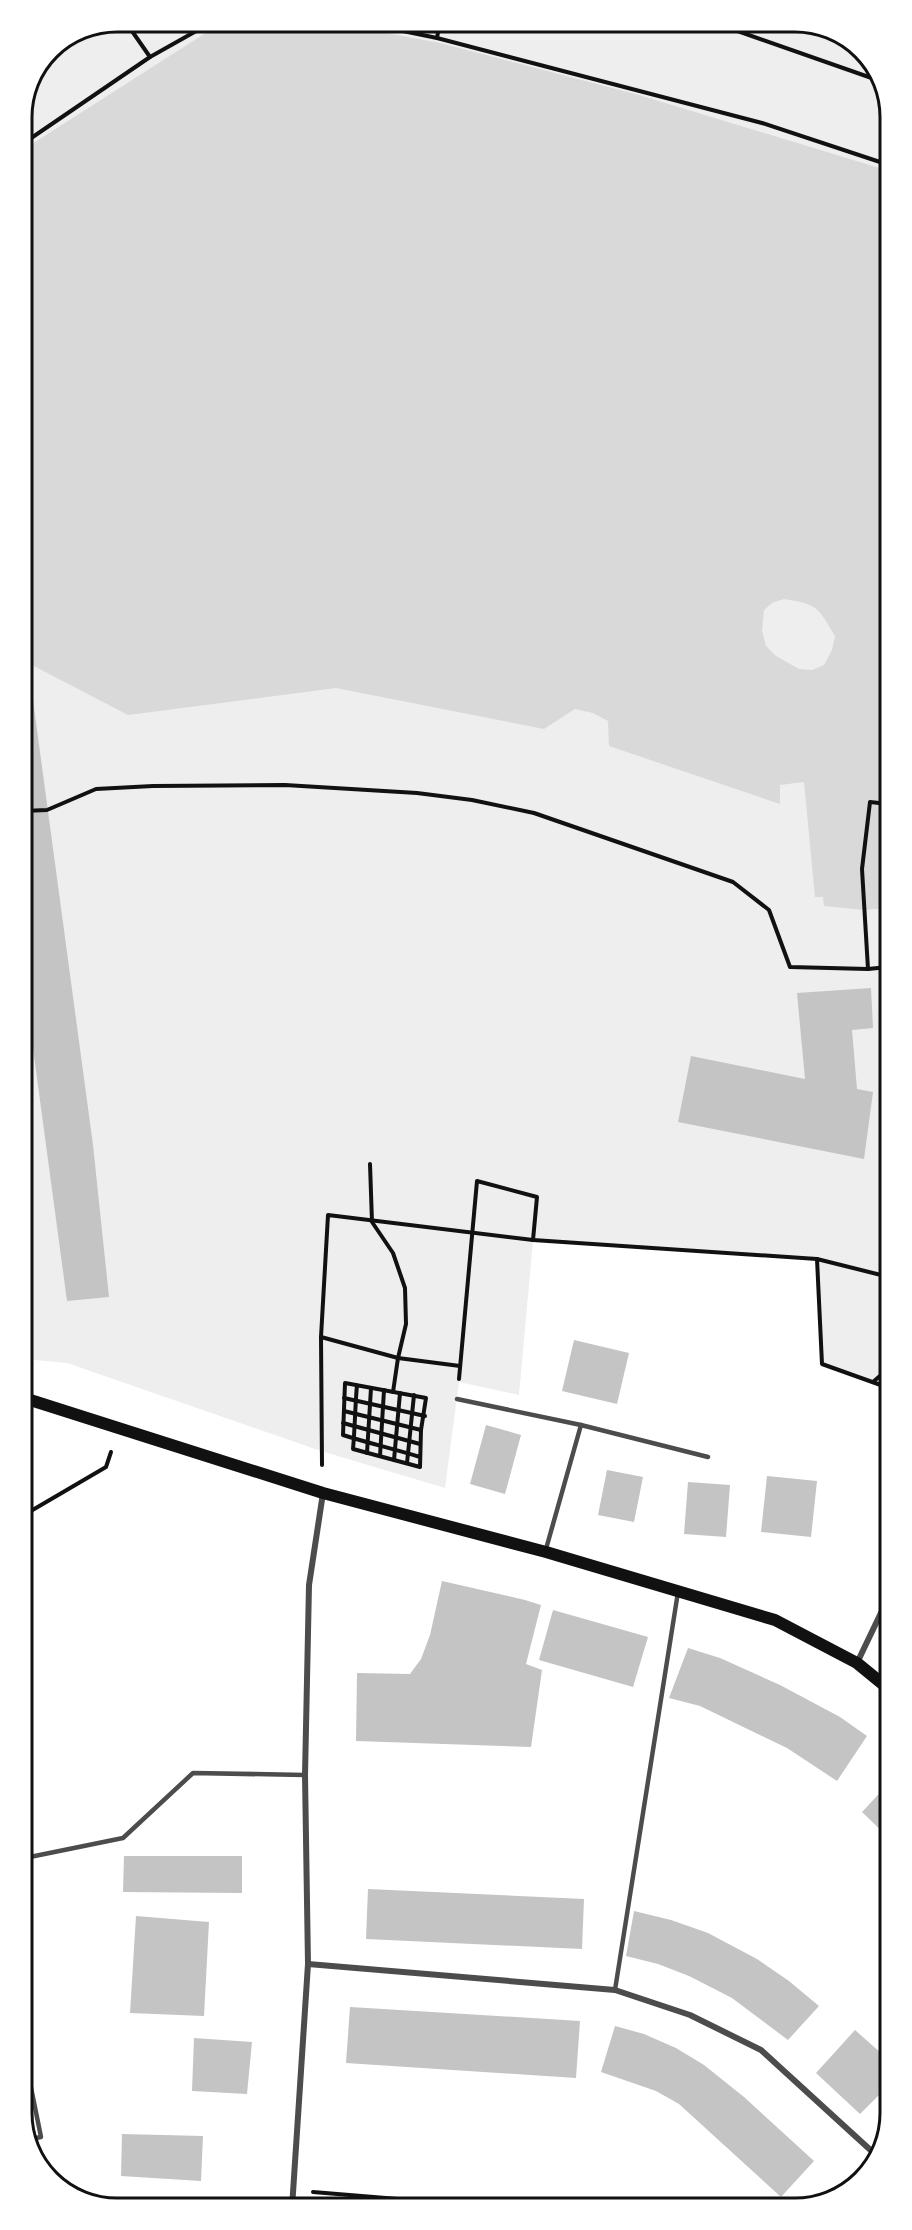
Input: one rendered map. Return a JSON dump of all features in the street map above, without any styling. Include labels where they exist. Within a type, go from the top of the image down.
[{"type":"main road","points":[[31,1400],[323,1493],[546,1552],[775,1620],[857,1662],[880,1682]]},
{"type":"street","points":[[293,2198],[308,1965],[304,1775],[309,1585],[323,1493]]},
{"type":"street","points":[[857,1662],[880,1615]]},
{"type":"street","points":[[308,1965],[615,1990],[690,2015],[761,2050],[872,2151]]},
{"type":"lane","points":[[457,1399],[580,1425],[708,1457]]},
{"type":"lane","points":[[546,1552],[580,1425]]},
{"type":"lane","points":[[615,1990],[678,1591]]},
{"type":"lane","points":[[31,1857],[123,1838],[194,1773],[304,1775]]},
{"type":"lane","points":[[31,2089],[40,2137],[35,2138]]},
{"type":"path","points":[[132,31],[150,57]]},
{"type":"path","points":[[32,138],[150,57],[196,31]]},
{"type":"path","points":[[405,31],[762,123],[880,162]]},
{"type":"path","points":[[437,38],[438,31]]},
{"type":"path","points":[[740,32],[871,78]]},
{"type":"path","points":[[32,811],[47,810],[96,789],[153,786],[285,785],[417,793],[472,800],[534,813],[733,882],[769,910],[790,967],[880,968]]},
{"type":"path","points":[[868,969],[862,869],[870,802],[880,803]]},
{"type":"path","points":[[369,1164],[372,1222],[393,1253],[405,1288],[406,1324],[393,1392]]},
{"type":"path","points":[[457,1399],[477,1181],[537,1197],[533,1240]]},
{"type":"path","points":[[323,1493],[321,1337],[328,1215],[533,1240],[817,1259],[880,1275]]},
{"type":"path","points":[[817,1259],[822,1364],[880,1385]]},
{"type":"path","points":[[321,1337],[398,1358],[460,1366]]},
{"type":"path","points":[[873,1382],[880,1376]]},
{"type":"path","points":[[357,1385],[356,1414],[354,1438],[353,1449],[420,1467],[421,1431],[426,1398],[414,1395],[393,1392],[384,1390],[371,1388],[357,1385],[345,1383],[343,1435],[354,1438],[368,1442],[395,1450],[408,1453],[420,1457]]},
{"type":"path","points":[[367,1453],[371,1388]]},
{"type":"path","points":[[380,1456],[384,1390]]},
{"type":"path","points":[[394,1460],[400,1393]]},
{"type":"path","points":[[407,1463],[414,1395]]},
{"type":"path","points":[[344,1398],[425,1416]]},
{"type":"path","points":[[344,1411],[421,1431]]},
{"type":"path","points":[[344,1423],[420,1444]]},
{"type":"path","points":[[31,1511],[106,1467],[121,1427]]},
{"type":"path","points":[[294,2190],[388,2198]]},
{"type":"shaded area","points":[[116,31],[801,32],[833,40],[856,56],[863,65],[872,79],[880,105],[880,1385],[822,1364],[817,1259],[533,1241],[519,1395],[459,1382],[445,1488],[321,1451],[67,1363],[31,1360],[32,111],[34,94],[46,69],[56,56],[69,46],[84,38]]},
{"type":"shaded area","points":[[209,31],[378,31],[440,43],[639,95],[880,168],[880,909],[864,910],[824,906],[823,897],[815,897],[804,782],[780,785],[780,804],[609,746],[608,721],[593,713],[575,709],[544,729],[336,688],[128,715],[32,665],[32,144]],"holes":[[[784,599],[816,608],[835,636],[832,650],[824,665],[812,670],[799,669],[776,656],[766,646],[762,631],[764,610],[772,603]]]},
{"type":"building","points":[[32,691],[93,1145],[109,1297],[67,1301],[32,1037]]},
{"type":"building","points":[[871,988],[873,1028],[852,1030],[857,1089],[873,1092],[864,1159],[678,1122],[691,1056],[805,1079],[797,993]]},
{"type":"building","points":[[574,1340],[629,1353],[617,1404],[562,1391]]},
{"type":"building","points":[[486,1425],[521,1435],[505,1494],[470,1484]]},
{"type":"building","points":[[607,1470],[643,1477],[634,1522],[598,1515]]},
{"type":"building","points":[[767,1476],[817,1481],[811,1537],[761,1532]]},
{"type":"building","points":[[688,1482],[730,1485],[726,1537],[684,1534]]},
{"type":"building","points":[[442,1581],[541,1605],[526,1664],[542,1670],[531,1747],[356,1741],[357,1673],[410,1674],[421,1659],[430,1635]]},
{"type":"building","points":[[553,1610],[648,1637],[633,1687],[539,1660]]},
{"type":"building","points":[[688,1648],[720,1658],[780,1685],[840,1717],[867,1736],[837,1781],[787,1748],[700,1706],[669,1698]]},
{"type":"building","points":[[880,1793],[880,1829],[862,1812]]},
{"type":"building","points":[[124,1856],[242,1856],[242,1893],[123,1892]]},
{"type":"building","points":[[368,1889],[584,1899],[582,1949],[366,1939]]},
{"type":"building","points":[[634,1911],[671,1920],[708,1933],[757,1959],[819,2006],[788,2040],[732,1998],[689,1976],[658,1964],[626,1956]]},
{"type":"building","points":[[136,1916],[209,1922],[204,2016],[130,2013]]},
{"type":"building","points":[[350,2007],[580,2021],[576,2078],[346,2063]]},
{"type":"building","points":[[615,2026],[644,2034],[676,2048],[704,2065],[744,2097],[814,2161],[781,2197],[679,2104],[656,2091],[601,2072]]},
{"type":"building","points":[[855,2030],[880,2052],[880,2094],[860,2114],[816,2073]]},
{"type":"building","points":[[194,2038],[252,2042],[247,2094],[192,2091]]},
{"type":"building","points":[[122,2134],[203,2136],[201,2181],[121,2176]]}]
